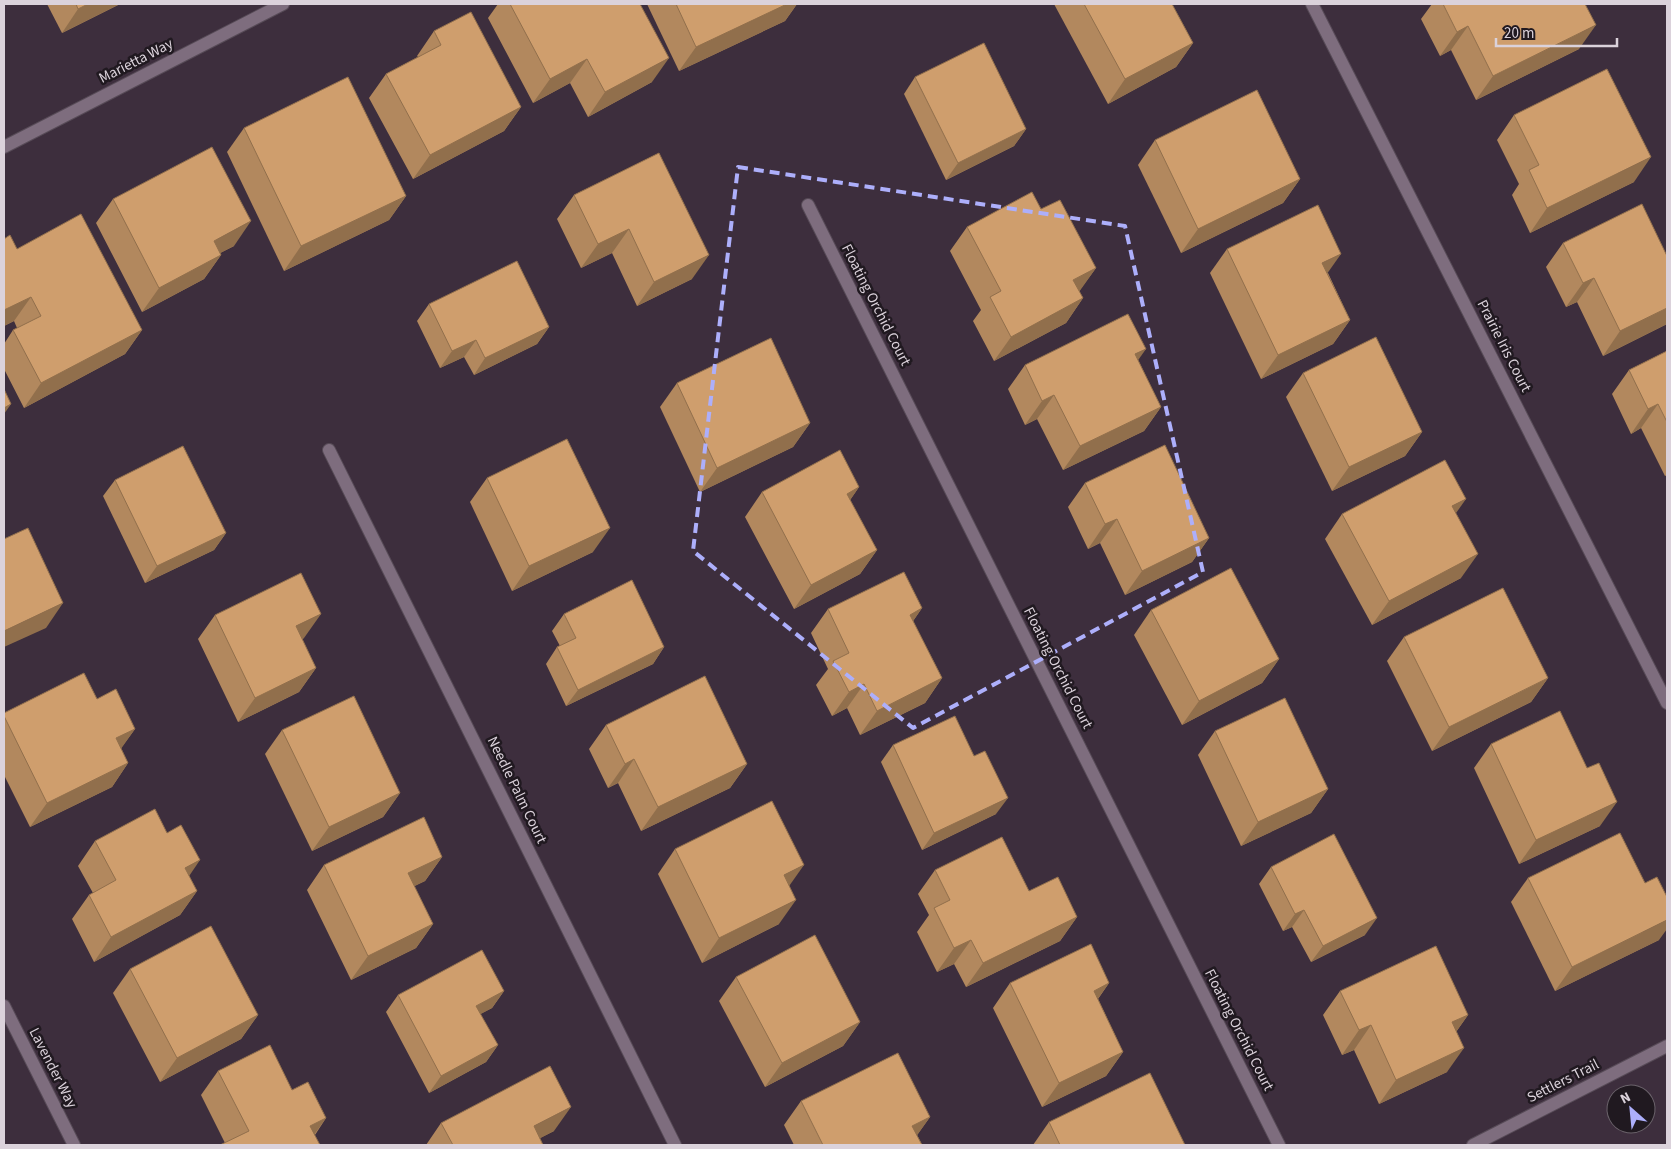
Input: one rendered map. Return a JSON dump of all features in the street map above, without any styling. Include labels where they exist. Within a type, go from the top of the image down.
[{"type":"street","name":"Prairie Iris Court","points":[[1312,4],[1667,703]]},
{"type":"street","name":"Marietta Way","points":[[4,148],[279,5]]},
{"type":"street","name":"Floating Orchid Court","points":[[808,205],[1279,1145]]},
{"type":"street","name":"Needle Palm Court","points":[[329,450],[675,1145]]},
{"type":"street","name":"Lavender Way","points":[[4,1006],[74,1145]]},
{"type":"street","name":"Settlers Trail","points":[[1473,1145],[1667,1046]]},
{"type":"highlighted area","points":[[738,167],[1125,226],[1203,572],[913,728],[693,551]]},
{"type":"building","points":[[76,4],[88,4],[78,9]]},
{"type":"building","points":[[510,4],[640,4],[669,58],[605,92],[587,59],[550,79]]},
{"type":"building","points":[[676,4],[787,4],[696,47]]},
{"type":"building","points":[[1084,4],[1172,4],[1193,43],[1125,79]]},
{"type":"building","points":[[1443,4],[1585,4],[1596,25],[1493,76],[1468,26],[1457,32]]},
{"type":"building","points":[[471,12],[521,107],[430,155],[386,74],[441,45],[434,31]]},
{"type":"building","points":[[984,43],[1026,129],[958,163],[915,77]]},
{"type":"building","points":[[1607,69],[1651,157],[1547,208],[1529,170],[1539,165],[1514,115]]},
{"type":"building","points":[[348,77],[406,196],[301,246],[244,128]]},
{"type":"building","points":[[1257,90],[1300,179],[1198,229],[1155,140]]},
{"type":"building","points":[[212,147],[251,221],[214,241],[221,255],[159,288],[113,199]]},
{"type":"building","points":[[659,153],[709,255],[654,282],[629,229],[598,244],[574,195]]},
{"type":"building","points":[[1032,192],[1041,209],[1060,200],[1096,268],[1073,280],[1083,298],[1011,337],[990,297],[1001,291],[967,227]]},
{"type":"building","points":[[1642,204],[1667,256],[1667,308],[1620,331],[1594,278],[1583,283],[1563,243]]},
{"type":"building","points":[[1318,205],[1341,254],[1322,263],[1350,320],[1278,355],[1227,249]]},
{"type":"building","points":[[81,214],[142,330],[41,383],[13,330],[41,316],[31,297],[4,310],[4,239],[10,235],[17,249]]},
{"type":"building","points":[[517,261],[549,327],[485,358],[476,340],[452,351],[429,304]]},
{"type":"building","points":[[1128,314],[1146,349],[1135,354],[1161,407],[1080,446],[1054,395],[1042,401],[1025,365]]},
{"type":"building","points":[[1376,337],[1422,432],[1349,467],[1303,373]]},
{"type":"building","points":[[771,338],[810,423],[717,468],[677,383]]},
{"type":"building","points":[[1667,351],[1667,422],[1658,404],[1648,409],[1629,370]]},
{"type":"building","points":[[4,389],[11,404],[4,408]]},
{"type":"building","points":[[567,439],[610,528],[529,566],[487,478]]},
{"type":"building","points":[[1165,445],[1209,538],[1142,571],[1117,519],[1105,524],[1085,483]]},
{"type":"building","points":[[183,446],[226,533],[157,566],[115,480]]},
{"type":"building","points":[[840,450],[859,487],[847,494],[877,550],[811,585],[762,492]]},
{"type":"building","points":[[1445,460],[1466,499],[1452,506],[1478,554],[1389,601],[1342,514]]},
{"type":"building","points":[[28,528],[63,603],[4,631],[4,539]]},
{"type":"building","points":[[1231,568],[1279,659],[1199,701],[1151,610]]},
{"type":"building","points":[[904,572],[922,608],[910,615],[942,678],[877,711],[864,684],[849,692],[833,661],[849,653],[828,609]]},
{"type":"building","points":[[301,573],[321,614],[296,626],[316,668],[255,698],[215,615]]},
{"type":"building","points":[[632,580],[664,647],[578,690],[557,647],[576,638],[564,614]]},
{"type":"building","points":[[1503,588],[1548,678],[1449,727],[1404,637]]},
{"type":"building","points":[[84,673],[97,699],[116,689],[135,729],[116,738],[128,763],[47,803],[4,713]]},
{"type":"building","points":[[705,676],[747,764],[658,807],[634,759],[625,764],[606,725]]},
{"type":"building","points":[[354,696],[400,793],[329,827],[282,730]]},
{"type":"building","points":[[1285,698],[1328,789],[1258,822],[1215,731]]},
{"type":"building","points":[[1560,711],[1587,768],[1599,763],[1617,802],[1536,840],[1491,744]]},
{"type":"building","points":[[955,716],[974,756],[985,751],[1008,798],[934,833],[893,745]]},
{"type":"building","points":[[772,801],[804,865],[784,875],[796,900],[719,938],[675,849]]},
{"type":"building","points":[[155,809],[167,833],[181,825],[200,860],[185,868],[197,891],[111,937],[89,895],[116,880],[95,841]]},
{"type":"building","points":[[424,817],[442,857],[408,873],[433,924],[368,956],[324,865]]},
{"type":"building","points":[[1620,833],[1645,883],[1657,877],[1667,897],[1667,920],[1572,967],[1528,878]]},
{"type":"building","points":[[1334,834],[1377,918],[1323,946],[1304,910],[1295,914],[1271,867]]},
{"type":"building","points":[[1002,837],[1029,891],[1058,877],[1077,917],[983,963],[971,940],[954,948],[934,908],[950,900],[935,870]]},
{"type":"building","points":[[211,926],[258,1015],[177,1058],[130,969]]},
{"type":"building","points":[[815,935],[860,1022],[782,1063],[736,977]]},
{"type":"building","points":[[1091,944],[1109,983],[1094,991],[1123,1052],[1059,1083],[1010,983]]},
{"type":"building","points":[[1436,946],[1468,1015],[1452,1022],[1464,1048],[1396,1080],[1371,1025],[1359,1030],[1340,991]]},
{"type":"building","points":[[482,950],[504,991],[476,1006],[498,1045],[441,1076],[398,995]]},
{"type":"building","points":[[270,1045],[292,1090],[308,1082],[326,1118],[310,1126],[320,1145],[220,1145],[249,1131],[218,1071]]},
{"type":"building","points":[[898,1053],[930,1117],[912,1126],[922,1145],[823,1145],[801,1101]]},
{"type":"building","points":[[550,1066],[571,1107],[534,1126],[543,1145],[453,1145],[441,1123]]},
{"type":"building","points":[[1150,1073],[1185,1145],[1060,1145],[1049,1122]]}]
